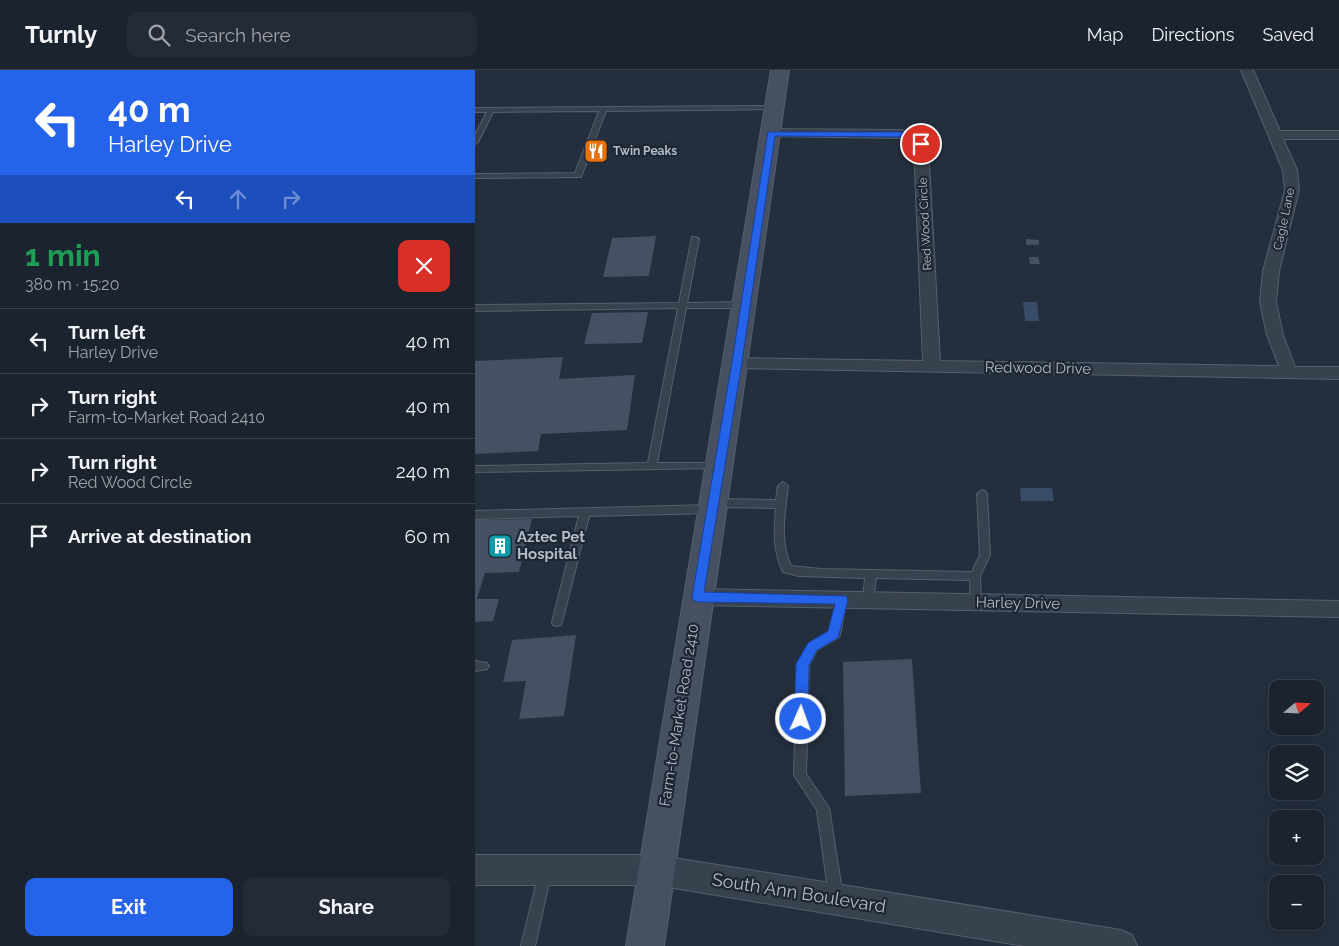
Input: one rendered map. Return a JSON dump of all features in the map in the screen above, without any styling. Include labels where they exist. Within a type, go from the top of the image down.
[{"type":"main road","name":"Farm-to-Market Road 2410","points":[[645,946],[698,597],[737,362],[780,70]]},
{"type":"street","name":"Cagle Lane","points":[[1247,70],[1277,135],[1290,170],[1292,190],[1271,271],[1268,302],[1275,335],[1289,372]]},
{"type":"street","name":"Red Wood Circle","points":[[773,121],[901,134],[914,138],[921,144],[932,366]]},
{"type":"street","points":[[1277,135],[1339,135]]},
{"type":"street","name":"Redwood Drive","points":[[737,362],[1339,373]]},
{"type":"street","name":"Harley Drive","points":[[698,597],[1339,609]]},
{"type":"street","name":"South Ann Boulevard","points":[[475,870],[656,870],[1121,946]]},
{"type":"lane","points":[[475,110],[603,109],[773,121]]},
{"type":"lane","points":[[475,176],[578,175],[603,109]]},
{"type":"lane","points":[[475,142],[491,110]]},
{"type":"lane","points":[[652,466],[695,239]]},
{"type":"lane","points":[[475,308],[745,305]]},
{"type":"lane","points":[[475,469],[719,466]]},
{"type":"lane","points":[[783,486],[781,551],[782,560],[787,568],[799,572],[975,576]]},
{"type":"lane","points":[[976,602],[975,576],[985,555],[982,494]]},
{"type":"lane","points":[[475,515],[781,504]]},
{"type":"lane","points":[[557,622],[585,511]]},
{"type":"lane","points":[[868,600],[871,574]]},
{"type":"lane","points":[[837,899],[823,808],[800,775],[803,664],[813,647],[833,634],[842,600]]},
{"type":"lane","points":[[528,946],[546,869]]},
{"type":"water","points":[[1023,302],[1037,302],[1039,321],[1025,321]]},
{"type":"water","points":[[1020,488],[1052,488],[1054,501],[1021,501]]},
{"type":"building","points":[[656,236],[649,276],[603,277],[612,238]]},
{"type":"building","points":[[1026,239],[1039,240],[1039,245],[1026,245]]},
{"type":"building","points":[[1029,257],[1038,257],[1040,264],[1030,264]]},
{"type":"building","points":[[648,312],[642,343],[584,344],[592,313]]},
{"type":"building","points":[[563,357],[559,379],[635,375],[627,430],[541,434],[538,451],[475,454],[475,361]]},
{"type":"building","name":"Aztec Pet Hospital","points":[[532,519],[519,572],[485,573],[477,599],[499,599],[493,621],[475,622],[475,520]]},
{"type":"building","points":[[576,635],[564,716],[519,719],[526,681],[503,682],[512,640]]},
{"type":"building","points":[[912,659],[921,793],[845,796],[843,662]]},
{"type":"place","name":"Twin Peaks","points":[[596,151]]},
{"type":"place","name":"Aztec Pet Hospital","points":[[500,546]]},
{"type":"route","points":[[801,719],[803,664],[813,647],[833,634],[842,600],[698,597],[737,362],[771,133],[901,134],[914,138],[921,144]]}]
